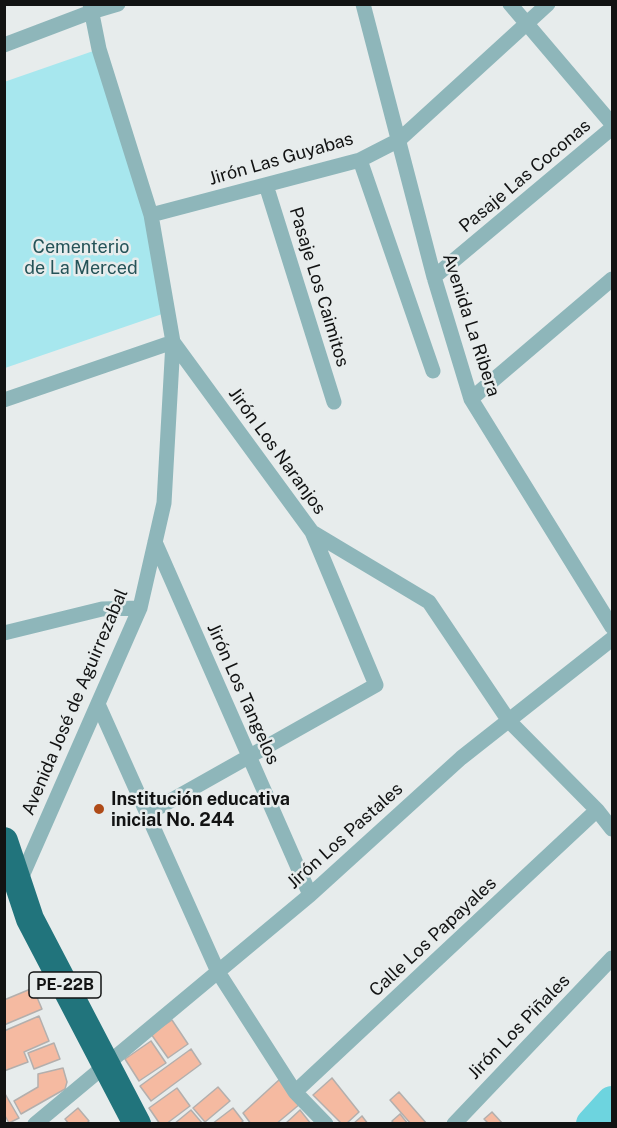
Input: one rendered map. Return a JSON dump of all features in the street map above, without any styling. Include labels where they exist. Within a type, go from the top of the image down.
[{"type":"highway","name":"PE-22B","points":[[4,841],[30,918],[136,1124]]},
{"type":"street","points":[[4,45],[90,8],[118,4]]},
{"type":"street","name":"Avenida La Ribera","points":[[363,4],[434,277],[471,399],[612,627]]},
{"type":"street","points":[[510,4],[612,126]]},
{"type":"street","name":"Jirón Las Guyabas","points":[[151,215],[360,160],[399,140],[548,4]]},
{"type":"street","name":"Avenida José de Aguirrezabal","points":[[19,884],[140,608],[164,503],[173,342],[151,215],[99,48],[90,8]]},
{"type":"street","name":"Pasaje Las Coconas","points":[[434,277],[612,126]]},
{"type":"street","points":[[360,160],[434,371]]},
{"type":"street","name":"Pasaje Los Caimitos","points":[[266,184],[334,402]]},
{"type":"street","points":[[471,399],[612,279]]},
{"type":"street","points":[[4,400],[173,342]]},
{"type":"street","name":"Jirón Los Naranjos","points":[[173,342],[312,532],[429,602],[509,721],[597,810],[612,829]]},
{"type":"street","points":[[147,814],[376,686],[312,532]]},
{"type":"street","name":"Jirón Los Tangelos","points":[[155,542],[310,895]]},
{"type":"street","points":[[4,633],[102,609],[140,608]]},
{"type":"street","name":"Jirón Los Pastales","points":[[35,1124],[310,895],[461,758],[612,639]]},
{"type":"street","points":[[98,704],[218,972],[295,1092],[326,1124]]},
{"type":"street","name":"Calle Los Papayales","points":[[295,1092],[597,810]]},
{"type":"street","name":"Jirón Los Piñales","points":[[454,1124],[612,958]]},
{"type":"green space","name":"Cementerio de La Merced","points":[[99,49],[151,215],[168,312],[5,368],[4,82]]},
{"type":"building","points":[[33,988],[42,1009],[4,1025],[4,1000]]},
{"type":"building","points":[[39,1016],[49,1041],[24,1052],[28,1062],[4,1071],[4,1031]]},
{"type":"building","points":[[172,1020],[188,1044],[168,1058],[151,1034]]},
{"type":"building","points":[[151,1041],[166,1063],[139,1081],[125,1059]]},
{"type":"building","points":[[54,1043],[60,1059],[34,1069],[28,1053]]},
{"type":"building","points":[[191,1049],[201,1064],[151,1101],[140,1086]]},
{"type":"building","points":[[63,1068],[67,1082],[65,1089],[21,1114],[14,1101],[38,1087],[38,1074]]},
{"type":"building","points":[[332,1078],[359,1112],[346,1124],[342,1124],[313,1095]]},
{"type":"building","points":[[280,1079],[300,1104],[276,1124],[251,1124],[243,1113]]},
{"type":"building","points":[[218,1087],[230,1101],[205,1122],[193,1108]]},
{"type":"building","points":[[177,1088],[190,1106],[166,1124],[160,1124],[149,1108]]},
{"type":"building","points":[[4,1092],[19,1118],[9,1123],[4,1114]]},
{"type":"building","points":[[399,1092],[427,1124],[411,1124],[390,1100]]},
{"type":"building","points":[[78,1108],[89,1121],[86,1124],[69,1124],[65,1119]]},
{"type":"building","points":[[233,1108],[243,1121],[240,1124],[212,1124]]},
{"type":"building","points":[[191,1110],[202,1123],[174,1124]]},
{"type":"building","points":[[300,1110],[311,1124],[285,1124]]},
{"type":"building","points":[[492,1112],[503,1124],[489,1124],[484,1119]]},
{"type":"building","points":[[400,1114],[408,1124],[394,1124],[392,1121]]},
{"type":"building","points":[[362,1116],[368,1124],[353,1124]]},
{"type":"waterway","points":[[592,1124],[612,1102]]},
{"type":"place","name":"Institución educativa inicial No. 244","points":[[99,809]]}]
